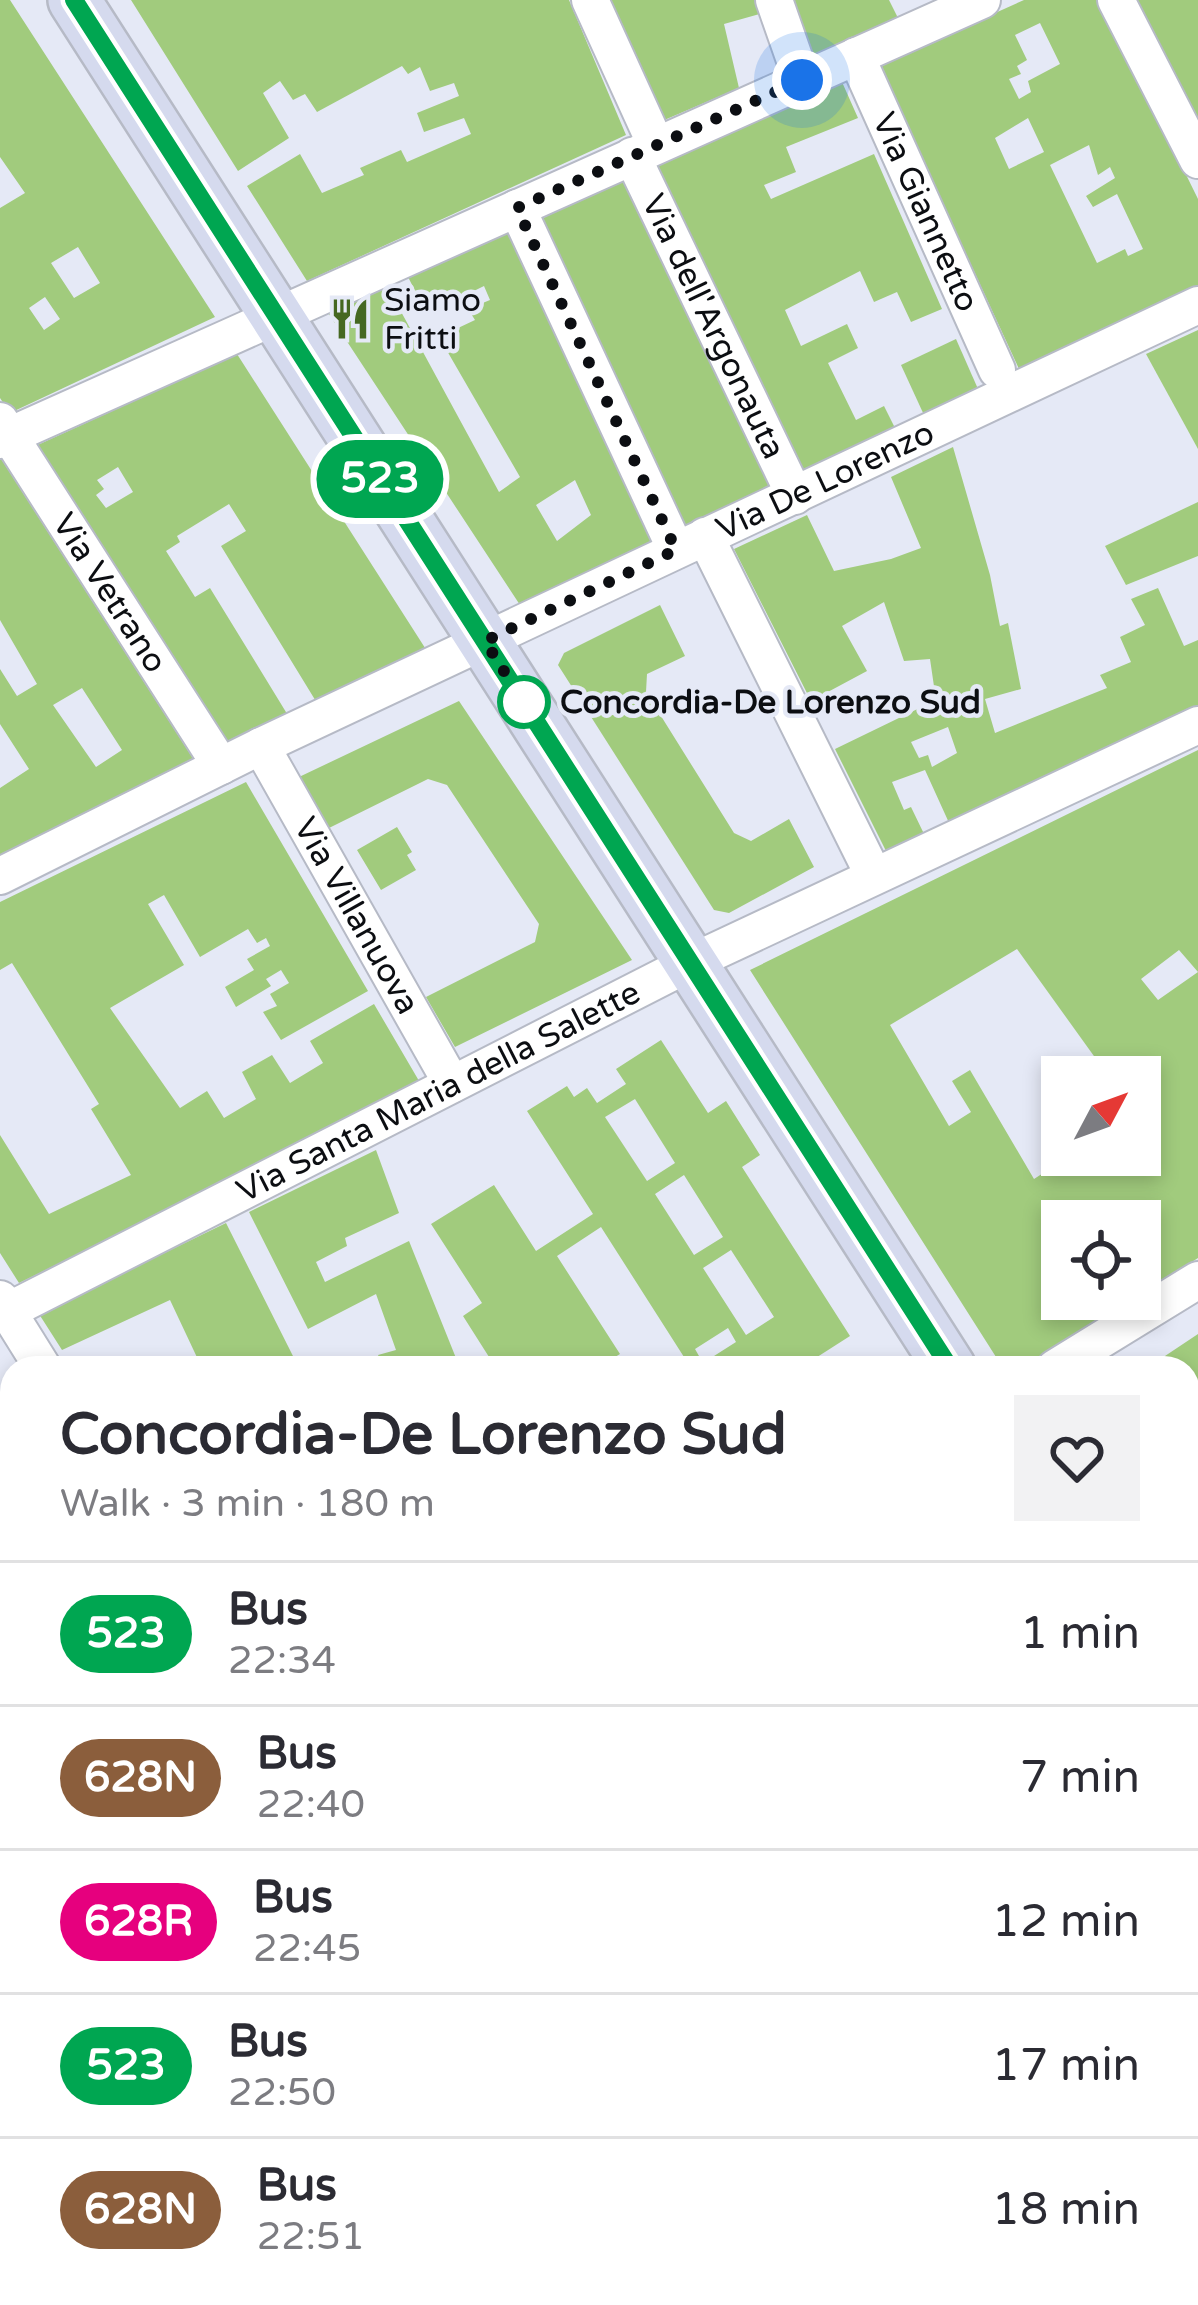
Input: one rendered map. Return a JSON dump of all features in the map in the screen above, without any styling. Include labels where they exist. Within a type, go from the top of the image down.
[{"type":"main road","points":[[74,0],[942,1356]]},
{"type":"street","name":"Via dell'Argonauta","points":[[590,0],[644,151],[795,496]]},
{"type":"street","points":[[774,0],[802,80]]},
{"type":"street","points":[[3,432],[275,317],[856,56],[905,15],[982,0]]},
{"type":"street","points":[[1116,0],[1198,160]]},
{"type":"street","name":"Via Giannetto","points":[[856,56],[997,370]]},
{"type":"street","points":[[517,208],[691,543],[874,877]]},
{"type":"street","name":"Via De Lorenzo","points":[[0,876],[261,746],[1198,304]]},
{"type":"street","name":"Via Vetrano","points":[[3,432],[221,766]]},
{"type":"street","name":"Via Santa Maria della Salette","points":[[4,1305],[690,963],[1198,725]]},
{"type":"street","name":"Via Villanuova","points":[[261,746],[452,1084]]},
{"type":"street","points":[[1074,1356],[1198,1280]]},
{"type":"street","points":[[4,1305],[36,1356]]},
{"type":"building","points":[[0,0],[10,0],[215,317],[10,413],[0,398],[0,208],[25,193],[0,157]],"holes":[[[78,247],[100,283],[74,298],[51,263]],[[45,297],[60,319],[44,330],[29,308]]]},
{"type":"building","points":[[131,0],[569,0],[626,135],[307,281],[247,186],[300,154],[322,193],[364,175],[360,168],[401,150],[407,162],[471,134],[464,118],[424,132],[417,113],[459,96],[454,83],[430,91],[420,67],[408,74],[402,66],[317,112],[305,94],[293,100],[280,81],[263,93],[289,138],[238,171]]},
{"type":"building","points":[[606,0],[763,0],[767,12],[724,24],[739,88],[662,121]]},
{"type":"building","points":[[782,0],[889,0],[898,18],[803,59]]},
{"type":"building","points":[[1024,0],[1100,0],[1198,199],[1198,285],[1019,369],[879,65]],"holes":[[[1040,23],[1060,64],[1028,81],[1031,92],[1019,99],[1009,79],[1021,74],[1017,66],[1027,60],[1015,35]],[[1028,118],[1044,152],[1009,169],[995,138]],[[1089,145],[1098,175],[1110,167],[1115,178],[1086,196],[1093,207],[1117,194],[1143,249],[1128,256],[1125,249],[1097,263],[1050,165]]]},
{"type":"building","points":[[1134,0],[1198,0],[1198,120],[1149,27]]},
{"type":"building","points":[[842,82],[858,118],[786,147],[796,172],[764,185],[771,199],[874,154],[942,309],[911,322],[897,292],[874,302],[860,271],[785,310],[801,346],[847,324],[858,348],[828,363],[856,420],[884,406],[896,430],[802,477],[654,167]]},
{"type":"building","points":[[624,178],[773,487],[679,528],[535,222]]},
{"type":"building","points":[[510,228],[657,541],[520,605],[327,311],[386,284],[499,492],[520,477],[439,337],[475,320],[468,309],[490,300],[484,286],[427,314],[407,275]],"holes":[[[575,480],[591,515],[557,541],[536,505]]]},
{"type":"building","points":[[1198,330],[1198,449],[1146,354]]},
{"type":"building","points":[[956,339],[978,389],[924,415],[901,365]]},
{"type":"building","points":[[237,354],[427,651],[317,703],[221,546],[246,531],[229,504],[177,536],[180,542],[166,551],[195,597],[210,588],[289,717],[221,755],[31,448]],"holes":[[[118,467],[133,492],[106,508],[96,495],[104,489],[97,480]]]},
{"type":"building","points":[[953,447],[1000,626],[1008,623],[1021,689],[985,699],[995,733],[1107,688],[1100,675],[1131,662],[1120,637],[1145,625],[1131,599],[1158,588],[1184,646],[1198,640],[1198,705],[950,825],[925,770],[892,782],[904,810],[911,807],[925,836],[888,855],[835,749],[936,700],[930,659],[904,661],[884,602],[842,626],[867,671],[811,701],[734,549],[807,515],[834,571],[921,548],[891,477]],"holes":[[[948,727],[957,753],[932,767],[928,755],[919,758],[911,742]]]},
{"type":"building","points":[[0,457],[194,760],[0,855],[0,788],[29,769],[0,724],[0,669],[17,696],[37,684],[0,620]],"holes":[[[82,688],[122,750],[96,767],[53,705]]]},
{"type":"building","points":[[1198,502],[1198,556],[1126,585],[1105,546]]},
{"type":"building","points":[[660,605],[685,656],[647,674],[646,692],[734,833],[751,841],[789,819],[814,867],[729,913],[714,910],[558,665],[564,653]]},
{"type":"building","points":[[459,701],[632,960],[455,1047],[426,997],[535,942],[539,924],[447,785],[428,779],[329,828],[299,777]]},
{"type":"building","points":[[1198,750],[1198,972],[1198,1258],[1161,1282],[1161,1200],[1041,1200],[1041,1320],[1100,1320],[1042,1356],[995,1356],[750,970]],"holes":[[[1017,949],[1094,1056],[1161,1056],[1161,1176],[1041,1174],[1034,1179],[970,1070],[952,1081],[971,1112],[949,1126],[890,1025]],[[1179,950],[1198,972],[1158,1000],[1141,979]]]},
{"type":"building","points":[[246,782],[368,991],[281,1040],[263,1012],[277,1006],[270,994],[289,983],[281,970],[266,979],[271,986],[236,1007],[225,987],[254,970],[247,959],[270,946],[266,938],[257,943],[248,929],[200,957],[164,895],[148,904],[184,965],[110,1008],[180,1108],[207,1091],[224,1118],[256,1099],[242,1072],[272,1055],[290,1083],[323,1063],[310,1041],[374,1004],[422,1086],[19,1283],[0,1253],[0,1135],[49,1214],[131,1175],[91,1109],[99,1104],[12,963],[0,970],[0,902]]},
{"type":"building","points":[[397,827],[412,852],[407,855],[416,870],[381,890],[357,850]]},
{"type":"building","points":[[661,1040],[708,1113],[726,1101],[760,1155],[742,1167],[850,1336],[819,1356],[714,1356],[736,1342],[728,1328],[695,1349],[699,1356],[683,1356],[601,1227],[557,1256],[620,1354],[488,1356],[463,1316],[482,1303],[431,1224],[494,1185],[536,1251],[593,1214],[527,1111],[567,1086],[574,1097],[587,1088],[597,1103],[626,1084],[616,1069]],"holes":[[[635,1099],[675,1163],[647,1181],[605,1117]],[[684,1175],[723,1237],[694,1255],[655,1194]],[[731,1250],[774,1317],[746,1335],[703,1268]]]},
{"type":"building","points":[[376,1150],[399,1213],[345,1238],[347,1246],[316,1262],[325,1282],[409,1241],[455,1356],[378,1356],[396,1350],[376,1294],[308,1329],[249,1212]]},
{"type":"building","points":[[226,1223],[293,1356],[196,1356],[170,1300],[62,1350],[39,1314]]},
{"type":"building","points":[[1198,1334],[1198,1356],[1165,1356]]},
{"type":"bus line","name":"523","points":[[74,0],[942,1356]]},
{"type":"place","name":"Siamo Fritti","points":[[350,319]]},
{"type":"place","name":"Concordia-De Lorenzo Sud","points":[[524,702]]},
{"type":"route","points":[[524,702],[531,714],[485,641],[676,550],[517,208],[802,80]]}]
